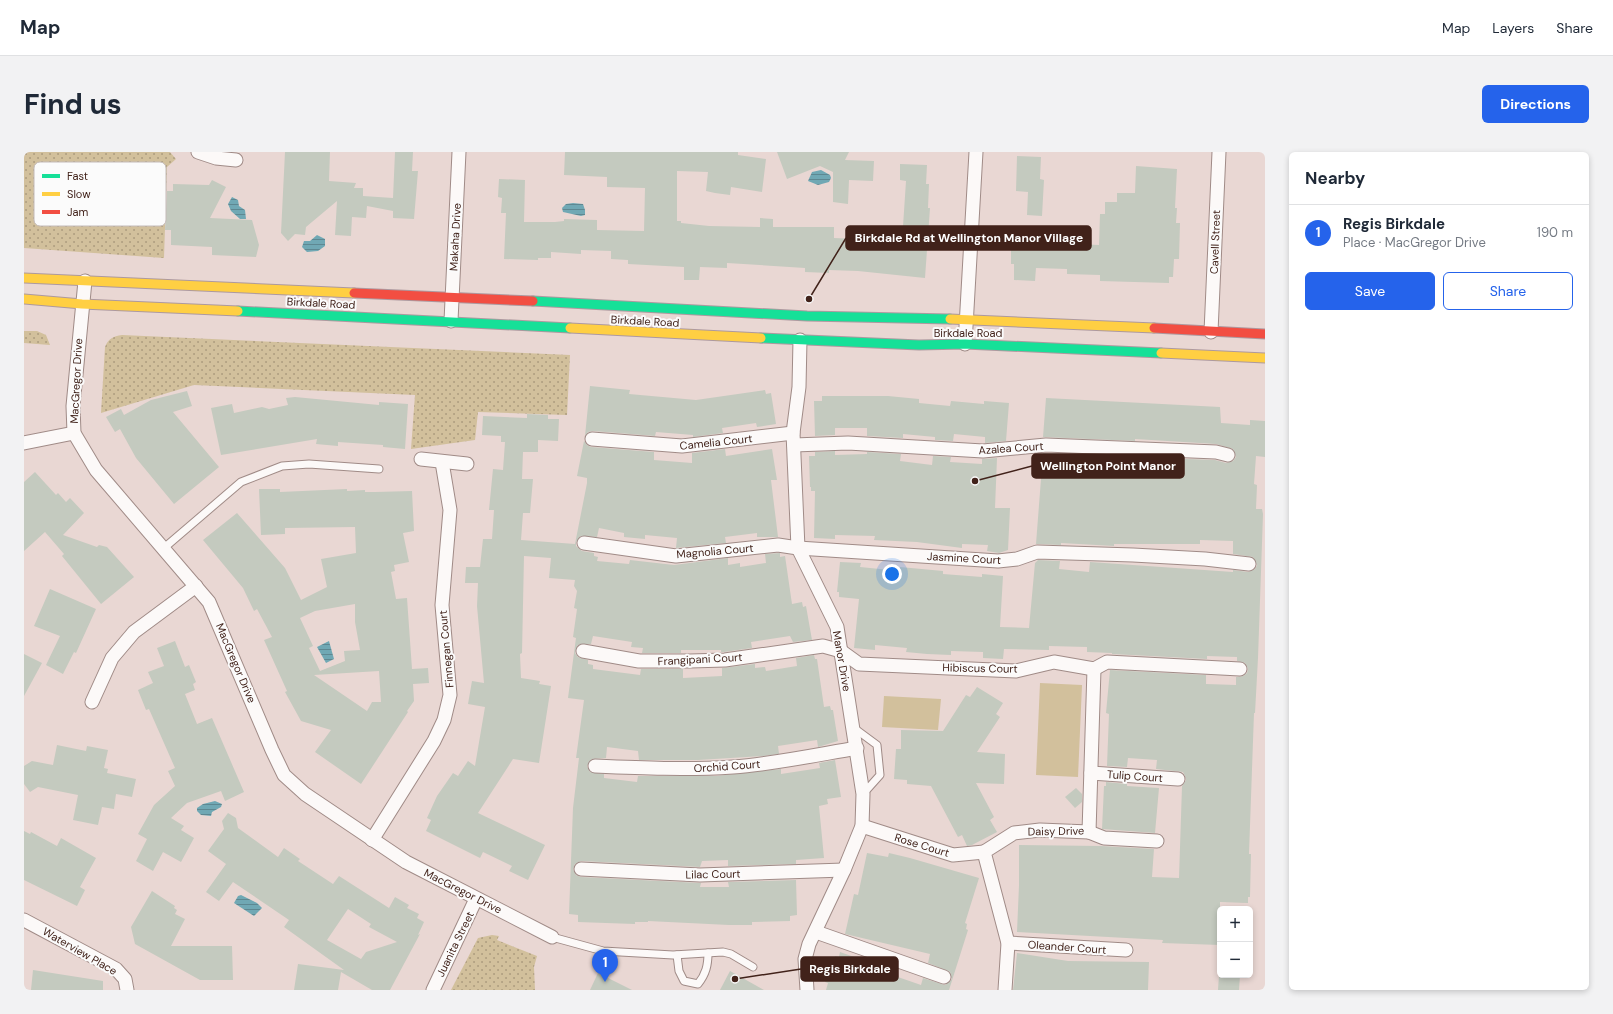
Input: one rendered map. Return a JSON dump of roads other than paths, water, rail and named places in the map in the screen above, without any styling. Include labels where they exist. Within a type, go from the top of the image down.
[{"type":"main road","name":"Birkdale Road","points":[[24,278],[452,297],[807,316],[965,319],[1265,334]]},
{"type":"main road","name":"Birkdale Road","points":[[24,299],[82,304],[451,321],[592,331],[919,345],[965,344],[1265,358]]},
{"type":"street","points":[[198,152],[216,158],[236,160]]},
{"type":"street","name":"Makaha Drive","points":[[451,321],[459,152]]},
{"type":"street","points":[[965,344],[965,319],[976,152]]},
{"type":"street","name":"Cavell Street","points":[[1211,332],[1219,152]]},
{"type":"street","name":"MacGregor Drive","points":[[85,281],[73,406],[74,433],[96,470],[209,602],[224,632],[272,750],[284,775],[305,794],[406,862],[552,937]]},
{"type":"street","name":"Manor Drive","points":[[800,340],[799,387],[793,439],[798,548],[837,627],[863,794],[862,826],[844,870],[809,944],[805,959],[807,990]]},
{"type":"street","points":[[24,443],[74,433]]},
{"type":"street","name":"Camelia Court","points":[[592,439],[682,446],[793,439]]},
{"type":"street","name":"Azalea Court","points":[[793,439],[983,451],[1046,445],[1216,452],[1228,455]]},
{"type":"street","points":[[420,459],[467,464]]},
{"type":"street","name":"Finnegan Court","points":[[372,840],[434,741],[444,720],[450,695],[442,605],[450,510],[442,462]]},
{"type":"street","name":"Magnolia Court","points":[[584,543],[676,556],[778,545],[798,548]]},
{"type":"street","name":"Jasmine Court","points":[[798,548],[998,561],[1017,559],[1037,552],[1148,555],[1249,564]]},
{"type":"street","points":[[92,702],[112,658],[134,632],[196,586]]},
{"type":"street","name":"Frangipani Court","points":[[583,652],[653,662],[725,660],[823,646],[841,651]]},
{"type":"street","name":"Hibiscus Court","points":[[841,651],[859,664],[1016,671],[1054,662],[1094,669]]},
{"type":"street","points":[[1094,669],[1107,662],[1240,668]]},
{"type":"street","name":"Daisy Drive","points":[[984,852],[1014,833],[1040,830],[1089,832],[1094,669]]},
{"type":"street","name":"Orchid Court","points":[[595,766],[679,769],[733,767],[857,748]]},
{"type":"street","name":"Tulip Court","points":[[1091,773],[1178,779]]},
{"type":"street","name":"Rose Court","points":[[862,826],[953,856],[984,852]]},
{"type":"street","points":[[1089,832],[1104,838],[1157,841]]},
{"type":"street","points":[[984,852],[1008,943],[1005,990]]},
{"type":"street","name":"Lilac Court","points":[[581,869],[700,875],[844,870]]},
{"type":"street","name":"Juanita Street","points":[[433,990],[476,899]]},
{"type":"street","name":"Waterview Place","points":[[24,920],[116,969],[125,979],[127,990]]},
{"type":"street","points":[[816,932],[944,977]]},
{"type":"street","name":"Oleander Court","points":[[1008,943],[1126,950]]},
{"type":"lane","points":[[164,548],[241,482],[282,466],[309,464],[379,469]]},
{"type":"lane","points":[[853,728],[877,745],[880,775],[863,794]]},
{"type":"lane","points":[[552,937],[603,951],[677,955],[723,952],[731,954],[753,967]]},
{"type":"lane","points":[[677,955],[679,971],[684,981],[698,984],[704,977],[708,966],[708,953]]},
{"type":"water","points":[[821,170],[830,175],[831,178],[829,182],[818,185],[808,181],[812,172]]},
{"type":"water","points":[[232,197],[238,200],[239,206],[245,210],[246,219],[240,219],[231,211],[228,204]]},
{"type":"water","points":[[566,204],[583,204],[585,215],[581,216],[563,212],[562,208]]},
{"type":"water","points":[[317,235],[325,239],[325,246],[318,251],[307,252],[302,247],[304,241],[310,241]]},
{"type":"water","points":[[329,641],[334,659],[326,663],[317,647]]},
{"type":"water","points":[[215,801],[222,804],[221,807],[212,812],[211,816],[201,815],[197,811],[197,808],[203,804]]},
{"type":"water","points":[[241,895],[257,903],[262,908],[254,916],[234,903],[238,896]]},
{"type":"place","name":"Birkdale Rd at Wellington Manor Village","points":[[809,299]]},
{"type":"place","name":"Wellington Point Manor","points":[[975,481]]},
{"type":"place","name":"Regis Birkdale","points":[[735,979]]},
{"type":"place","name":"Regis Birkdale","points":[[605,982]]}]
